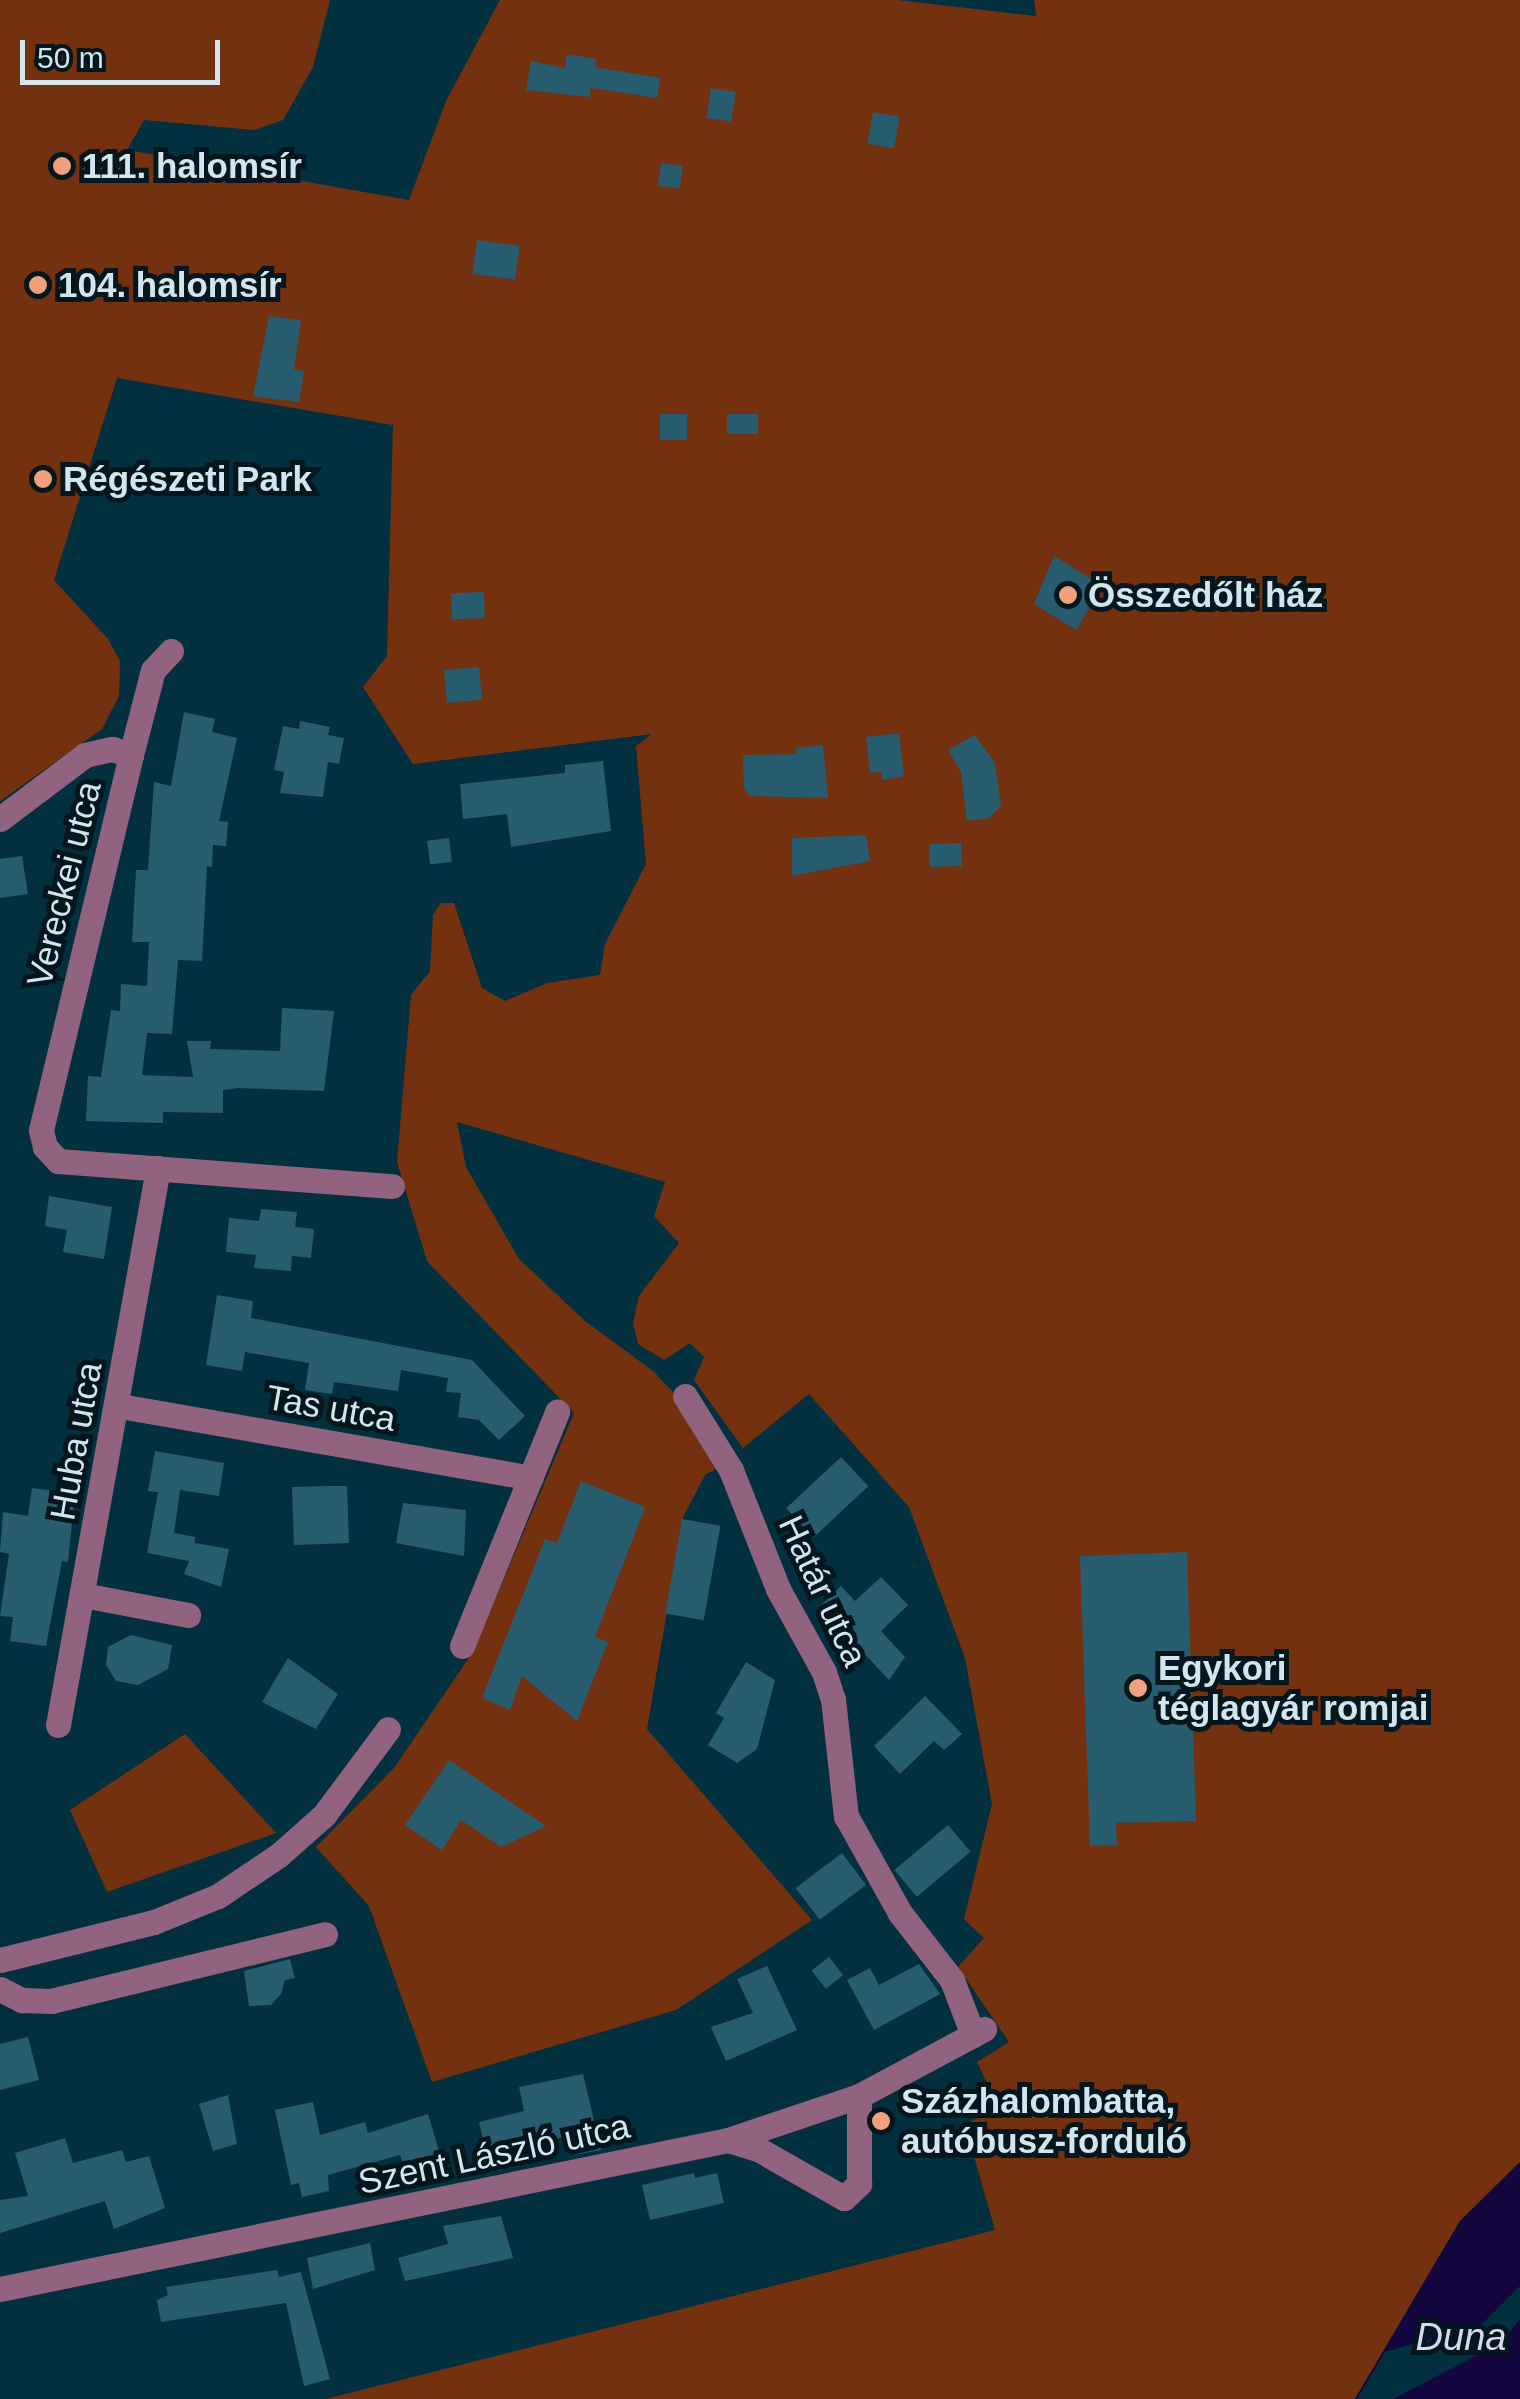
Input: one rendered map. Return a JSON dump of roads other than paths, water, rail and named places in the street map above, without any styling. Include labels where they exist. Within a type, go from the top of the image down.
[{"type":"street","name":"Vereckei utca","points":[[171,651],[153,670],[41,1130],[58,1161],[392,1186]]},
{"type":"street","points":[[0,818],[84,755],[112,749],[131,754]]},
{"type":"street","name":"Huba utca","points":[[58,1725],[120,1406],[158,1168]]},
{"type":"street","name":"Határ utca","points":[[685,1396],[731,1470],[778,1589],[824,1672],[835,1711],[846,1816],[900,1913],[952,1980],[978,2032]]},
{"type":"street","name":"Tas utca","points":[[120,1406],[532,1478]]},
{"type":"street","points":[[462,1646],[558,1412]]},
{"type":"street","points":[[83,1595],[188,1615]]},
{"type":"street","points":[[0,1960],[154,1922],[218,1896],[279,1856],[324,1815],[388,1729]]},
{"type":"street","points":[[0,1989],[22,2000],[51,2001],[326,1934]]},
{"type":"street","name":"Szent László utca","points":[[0,2289],[728,2140],[859,2096],[978,2032]]},
{"type":"street","points":[[728,2140],[758,2149],[844,2198],[860,2184],[859,2096]]},
{"type":"water","name":"Duna","points":[[1520,2162],[1520,2399],[1355,2399],[1460,2221]]},
{"type":"place","name":"111. halomsír","points":[[62,166]]},
{"type":"place","name":"104. halomsír","points":[[38,285]]},
{"type":"place","name":"Régészeti Park","points":[[43,479]]},
{"type":"place","name":"Összedőlt ház","points":[[1068,595]]},
{"type":"place","name":"Egykori téglagyár romjai","points":[[1138,1688]]},
{"type":"place","name":"Százhalombatta, autóbusz-forduló","points":[[881,2121]]}]
